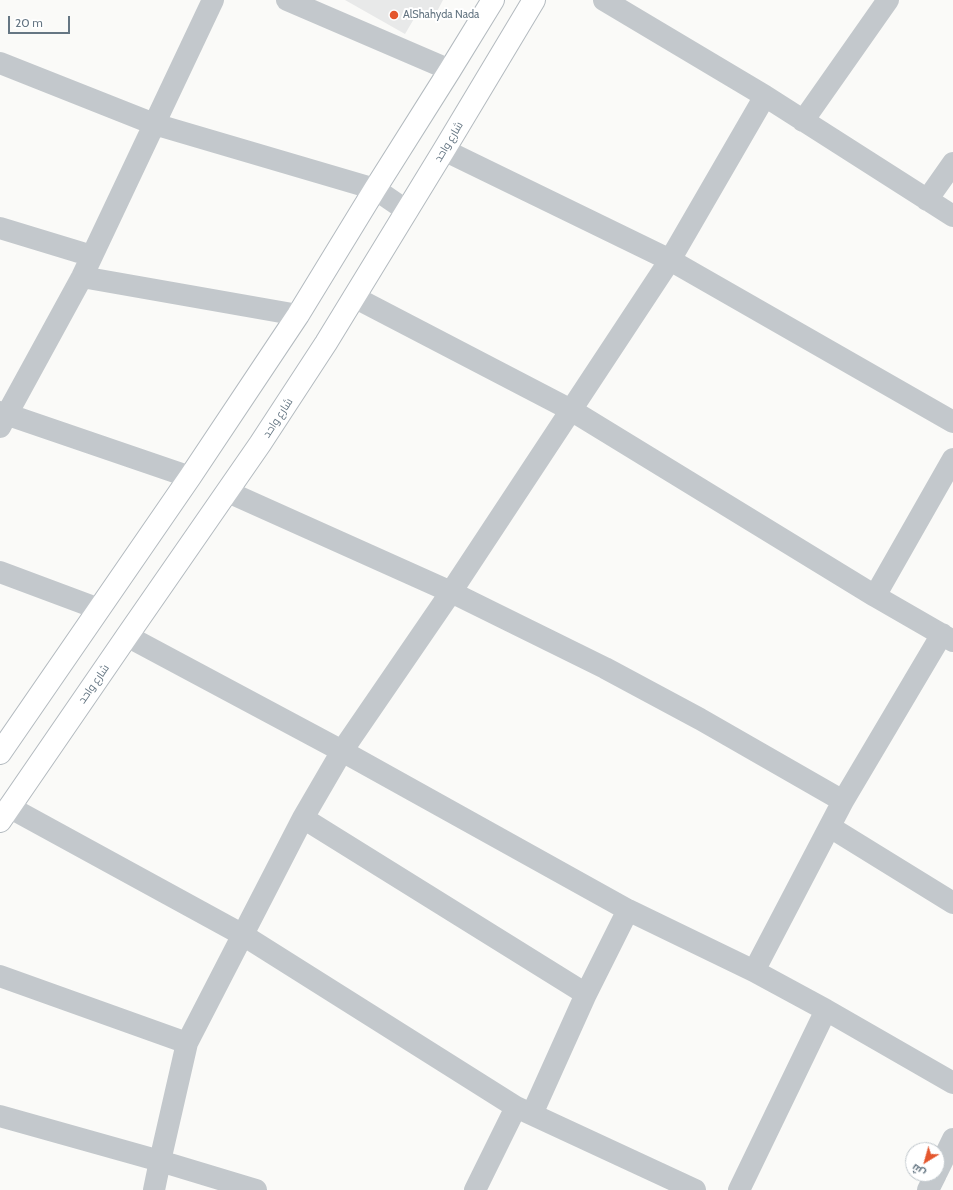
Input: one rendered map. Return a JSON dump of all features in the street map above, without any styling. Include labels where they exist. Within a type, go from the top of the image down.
[{"type":"street","points":[[190,477],[2,418],[82,277],[213,0]]},
{"type":"street","points":[[287,0],[450,70]]},
{"type":"street","points":[[0,753],[190,477],[298,315],[493,0]]},
{"type":"street","name":"شارع واحد","points":[[5,814],[228,492],[306,375],[534,0]]},
{"type":"street","points":[[604,0],[765,96],[953,216]]},
{"type":"street","points":[[804,121],[888,0]]},
{"type":"street","points":[[0,63],[154,124],[375,189],[407,210]]},
{"type":"street","points":[[154,1190],[188,1043],[303,818],[342,751],[452,592],[670,260],[765,96]]},
{"type":"street","points":[[444,150],[670,260],[953,422]]},
{"type":"street","points":[[927,200],[953,163]]},
{"type":"street","points":[[0,228],[92,256]]},
{"type":"street","points":[[82,277],[298,315]]},
{"type":"street","points":[[354,297],[571,410],[875,596],[947,638],[843,801],[754,971]]},
{"type":"street","points":[[875,596],[953,459]]},
{"type":"street","points":[[228,492],[452,592],[605,668],[700,719],[843,801]]},
{"type":"street","points":[[0,572],[99,609]]},
{"type":"street","points":[[127,636],[342,751],[628,910],[754,971],[826,1010],[953,1083]]},
{"type":"street","points":[[5,814],[243,935],[524,1110],[695,1190]]},
{"type":"street","points":[[303,818],[586,994]]},
{"type":"street","points":[[830,827],[953,903]]},
{"type":"street","points":[[475,1190],[524,1110],[586,994],[628,910]]},
{"type":"street","points":[[0,976],[188,1043]]},
{"type":"street","points":[[739,1190],[826,1010]]},
{"type":"street","points":[[0,1116],[160,1161],[256,1190]]},
{"type":"street","points":[[945,1155],[953,1139]]},
{"type":"shaded area","name":"AlShahyda Nada","points":[[345,0],[443,0],[433,19],[418,12],[405,34]]},
{"type":"place","name":"AlShahyda Nada","points":[[394,15]]}]
